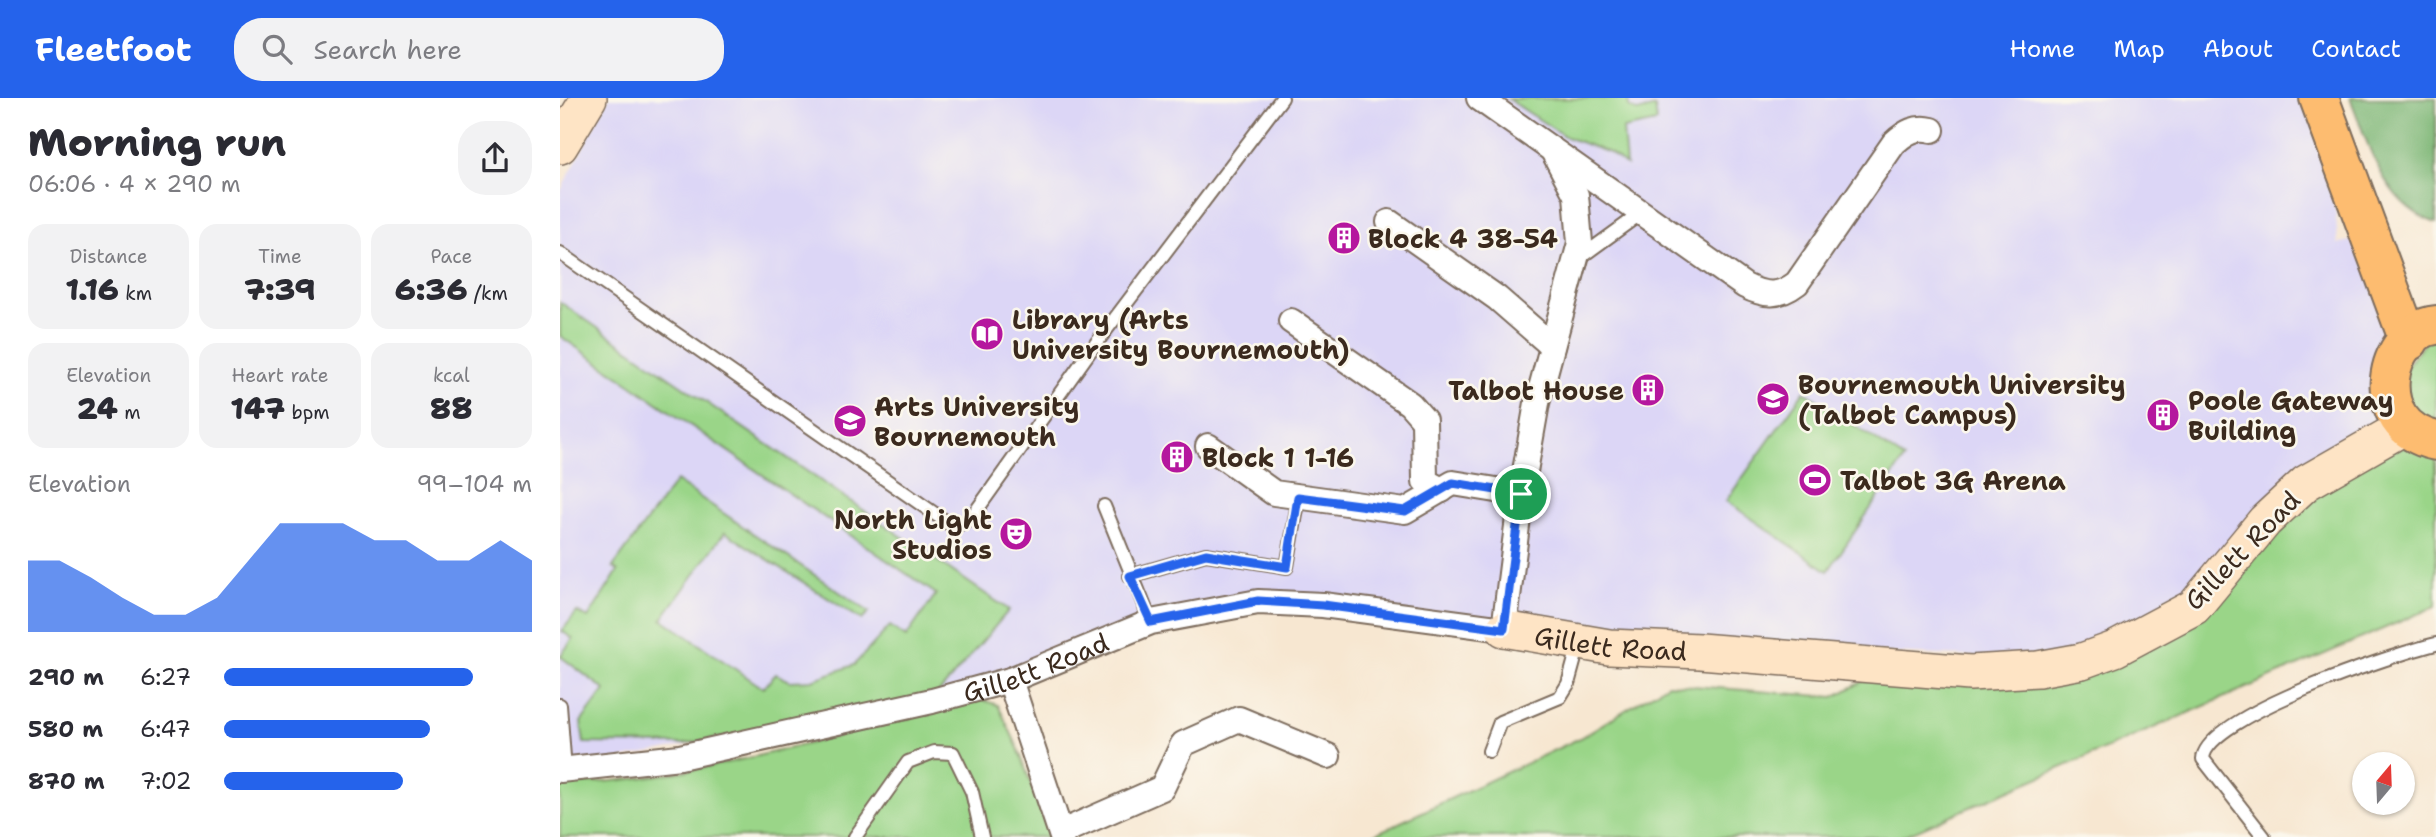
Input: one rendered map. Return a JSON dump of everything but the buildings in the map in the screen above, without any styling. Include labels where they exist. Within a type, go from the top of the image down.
[{"type":"main road","points":[[2319,98],[2342,156],[2426,330],[2394,363],[2390,377],[2411,425]]},
{"type":"street","points":[[560,145],[589,98]]},
{"type":"street","points":[[1479,98],[1640,214],[1745,286],[1762,294],[1780,293],[1797,283],[1894,143],[1905,133],[1921,127],[1932,130]]},
{"type":"street","points":[[1504,629],[1521,494],[1537,403],[1578,259],[1580,224],[1576,195],[1553,151]]},
{"type":"street","points":[[1389,222],[1497,298],[1552,346]]},
{"type":"street","points":[[1291,321],[1410,404],[1424,420],[1425,481],[1441,490]]},
{"type":"street","name":"Gillett Road","points":[[563,770],[680,757],[1010,680],[1151,622],[1258,601],[1323,605],[1580,640],[1609,647],[1700,651],[1970,673],[2038,669],[2082,661],[2115,649],[2194,607],[2265,521],[2306,483],[2411,425]]},
{"type":"street","points":[[1208,446],[1274,493],[1298,497],[1405,511],[1453,483],[1521,494]]},
{"type":"street","points":[[1010,680],[1062,835],[1162,788],[1183,744],[1239,719],[1328,756]]},
{"type":"lane","points":[[560,253],[948,523],[958,526],[968,523],[1096,345],[1282,98]]},
{"type":"lane","points":[[1578,259],[1640,214]]},
{"type":"lane","points":[[1130,576],[1206,554],[1287,567],[1298,497]]},
{"type":"lane","points":[[1104,506],[1130,576],[1151,622]]},
{"type":"lane","points":[[1489,751],[1500,722],[1560,697],[1569,684],[1580,640]]},
{"type":"lane","points":[[2264,837],[2203,759],[2203,751],[2210,742],[2262,709],[2321,682],[2391,655],[2436,643]]},
{"type":"lane","points":[[560,705],[563,770]]},
{"type":"lane","points":[[855,837],[908,762],[934,752],[953,753],[972,792],[982,837]]},
{"type":"shaded area","name":"Bournemouth University (Talbot Campus)","points":[[609,98],[2309,98],[2334,190],[2338,244],[2371,235],[2387,276],[2393,407],[2342,447],[2194,607],[2082,661],[1580,640],[1223,607],[1010,680],[565,770],[560,742],[560,192]]},
{"type":"green space","points":[[1628,98],[1629,107],[1638,112],[1655,107],[1657,122],[1623,129],[1626,165],[1610,153],[1566,137],[1508,99]]},
{"type":"green space","points":[[2350,98],[2436,98],[2436,223],[2418,214],[2391,188],[2380,171]]},
{"type":"green space","points":[[560,302],[1009,610],[932,701],[684,744],[584,743],[581,722],[605,690],[560,656],[573,639],[562,631],[577,612],[588,618],[618,571],[613,567],[676,481],[869,612],[862,620],[725,532],[662,619],[763,688],[776,674],[790,681],[812,680],[854,665],[890,626],[906,637],[936,594],[560,336]]},
{"type":"green space","points":[[2436,325],[2436,441],[2390,391]]},
{"type":"green space","name":"Talbot 3G Arena","points":[[1804,391],[1904,459],[1828,571],[1726,501]]},
{"type":"green space","points":[[2407,446],[2436,454],[2436,606],[1901,837],[1369,837],[1578,739],[1668,684],[1834,697],[1893,665],[2038,669],[2194,607],[2265,521],[2377,456]]},
{"type":"green space","points":[[983,700],[998,705],[1018,748],[1050,837],[560,837],[560,784],[612,781],[719,764]]},
{"type":"place","name":"Block 4 38-54","points":[[1344,238]]},
{"type":"place","name":"Library (Arts University Bournemouth)","points":[[987,334]]},
{"type":"place","name":"Talbot House","points":[[1648,390]]},
{"type":"place","name":"Bournemouth University (Talbot Campus)","points":[[1773,399]]},
{"type":"place","name":"Poole Gateway Building","points":[[2163,415]]},
{"type":"place","name":"Arts University Bournemouth","points":[[850,421]]},
{"type":"place","name":"Block 1 1-16","points":[[1177,457]]},
{"type":"place","name":"Talbot 3G Arena","points":[[1815,480]]},
{"type":"place","name":"North Light Studios","points":[[1016,534]]},
{"type":"route","points":[[1453,483],[1521,494],[1504,629],[1323,605],[1258,601],[1151,622],[1130,576],[1179,559],[1206,554],[1287,567],[1298,497],[1405,511],[1453,483]]}]
